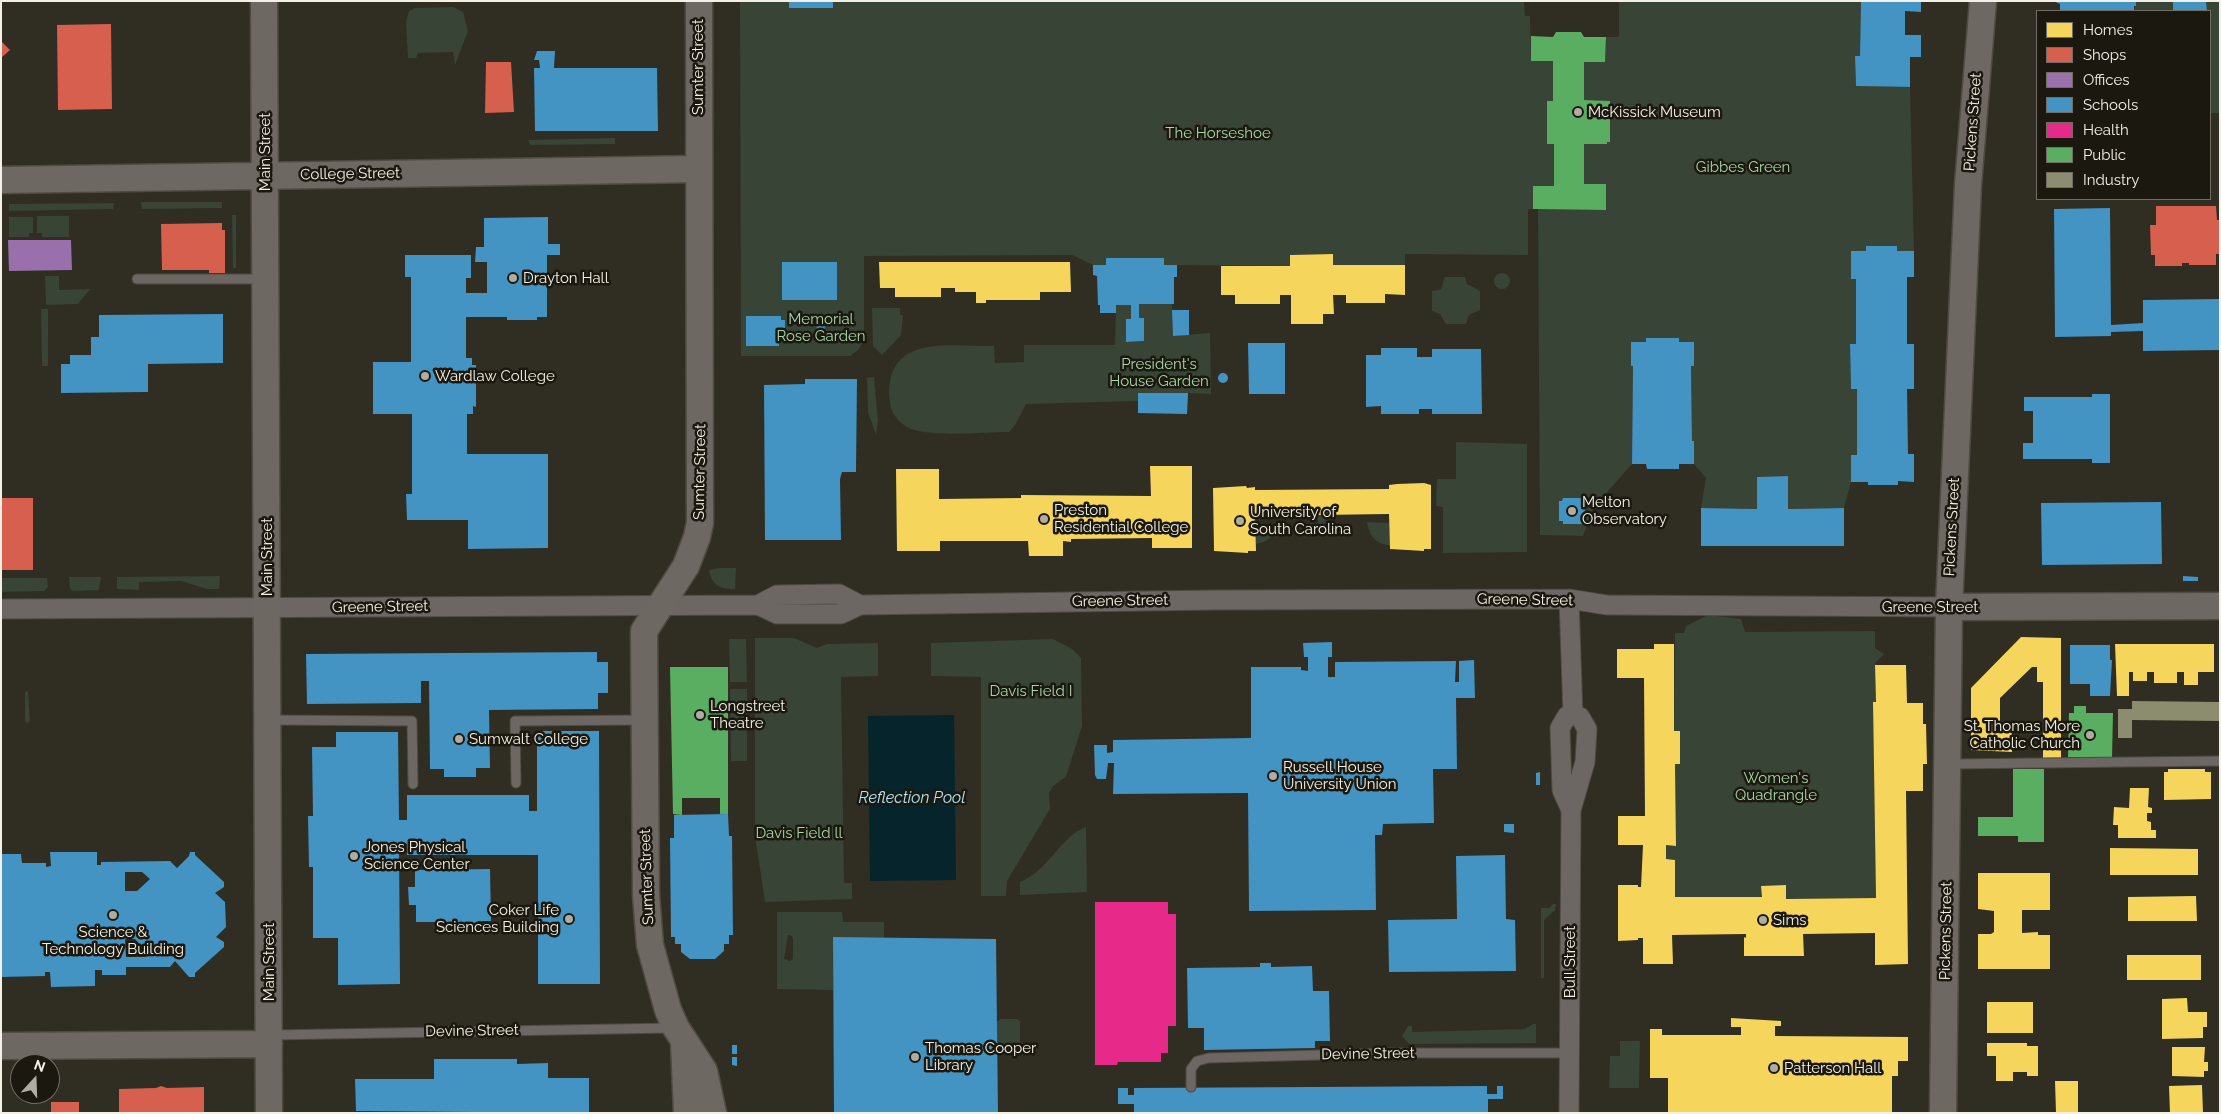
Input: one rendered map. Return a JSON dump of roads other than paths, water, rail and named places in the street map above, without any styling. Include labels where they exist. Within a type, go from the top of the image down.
[{"type":"street","name":"Main Street","points":[[264,1],[269,1113]]},
{"type":"street","name":"Sumter Street","points":[[699,1],[700,523],[686,566],[644,631],[646,895],[650,945],[668,1010],[680,1035],[704,1071],[713,1113]]},
{"type":"street","name":"Pickens Street","points":[[1943,1113],[1949,607],[1968,185],[1982,1]]},
{"type":"street","name":"College Street","points":[[1,180],[698,169]]},
{"type":"street","name":"Greene Street","points":[[1,609],[758,605],[777,614],[841,614],[860,605],[1216,600],[1569,599],[1607,605],[2220,606]]},
{"type":"street","points":[[1569,599],[1573,714]]},
{"type":"street","name":"Bull Street","points":[[1569,1113],[1571,810],[1585,762],[1587,729],[1580,717],[1573,714],[1567,716],[1560,728],[1562,790],[1571,810]]},
{"type":"street","name":"Sumter Street","points":[[680,1035],[687,1113]]},
{"type":"street","name":"Devine Street","points":[[1,1046],[269,1039]]},
{"type":"lane","points":[[137,280],[266,279]]},
{"type":"lane","points":[[268,720],[412,721],[413,784]]},
{"type":"lane","points":[[516,783],[515,721],[644,720]]},
{"type":"lane","points":[[1948,764],[2220,761]]},
{"type":"lane","name":"Devine Street","points":[[269,1039],[680,1035]]},
{"type":"lane","name":"Devine Street","points":[[1191,1087],[1190,1068],[1197,1061],[1209,1058],[1392,1053],[1569,1052]]},
{"type":"water","name":"Reflection Pool","points":[[954,715],[956,880],[870,881],[868,716]]},
{"type":"place","name":"McKissick Museum","points":[[1578,112]]},
{"type":"place","name":"Drayton Hall","points":[[513,278]]},
{"type":"place","name":"Wardlaw College","points":[[425,376]]},
{"type":"place","name":"Melton Observatory","points":[[1572,511]]},
{"type":"place","name":"Preston Residential College","points":[[1044,519]]},
{"type":"place","name":"University of South Carolina","points":[[1240,521]]},
{"type":"place","name":"Longstreet Theatre","points":[[700,715]]},
{"type":"place","name":"St. Thomas More Catholic Church","points":[[2090,735]]},
{"type":"place","name":"Sumwalt College","points":[[459,739]]},
{"type":"place","name":"Russell House University Union","points":[[1273,776]]},
{"type":"place","name":"Jones Physical Science Center","points":[[354,856]]},
{"type":"place","name":"Science & Technology Building","points":[[113,915]]},
{"type":"place","name":"Coker Life Sciences Building","points":[[569,919]]},
{"type":"place","name":"Sims","points":[[1763,920]]},
{"type":"place","name":"Thomas Cooper Library","points":[[915,1057]]},
{"type":"place","name":"Patterson Hall","points":[[1774,1068]]},
{"type":"park label","name":"The Horseshoe","points":[[1218,133]]},
{"type":"park label","name":"Gibbes Green","points":[[1743,167]]},
{"type":"park label","name":"Memorial Rose Garden","points":[[821,328]]},
{"type":"park label","name":"President's House Garden","points":[[1159,372]]},
{"type":"park label","name":"Davis Field I","points":[[1031,691]]},
{"type":"park label","name":"Women's Quadrangle","points":[[1776,786]]},
{"type":"park label","name":"Davis Field ll","points":[[799,833]]}]
